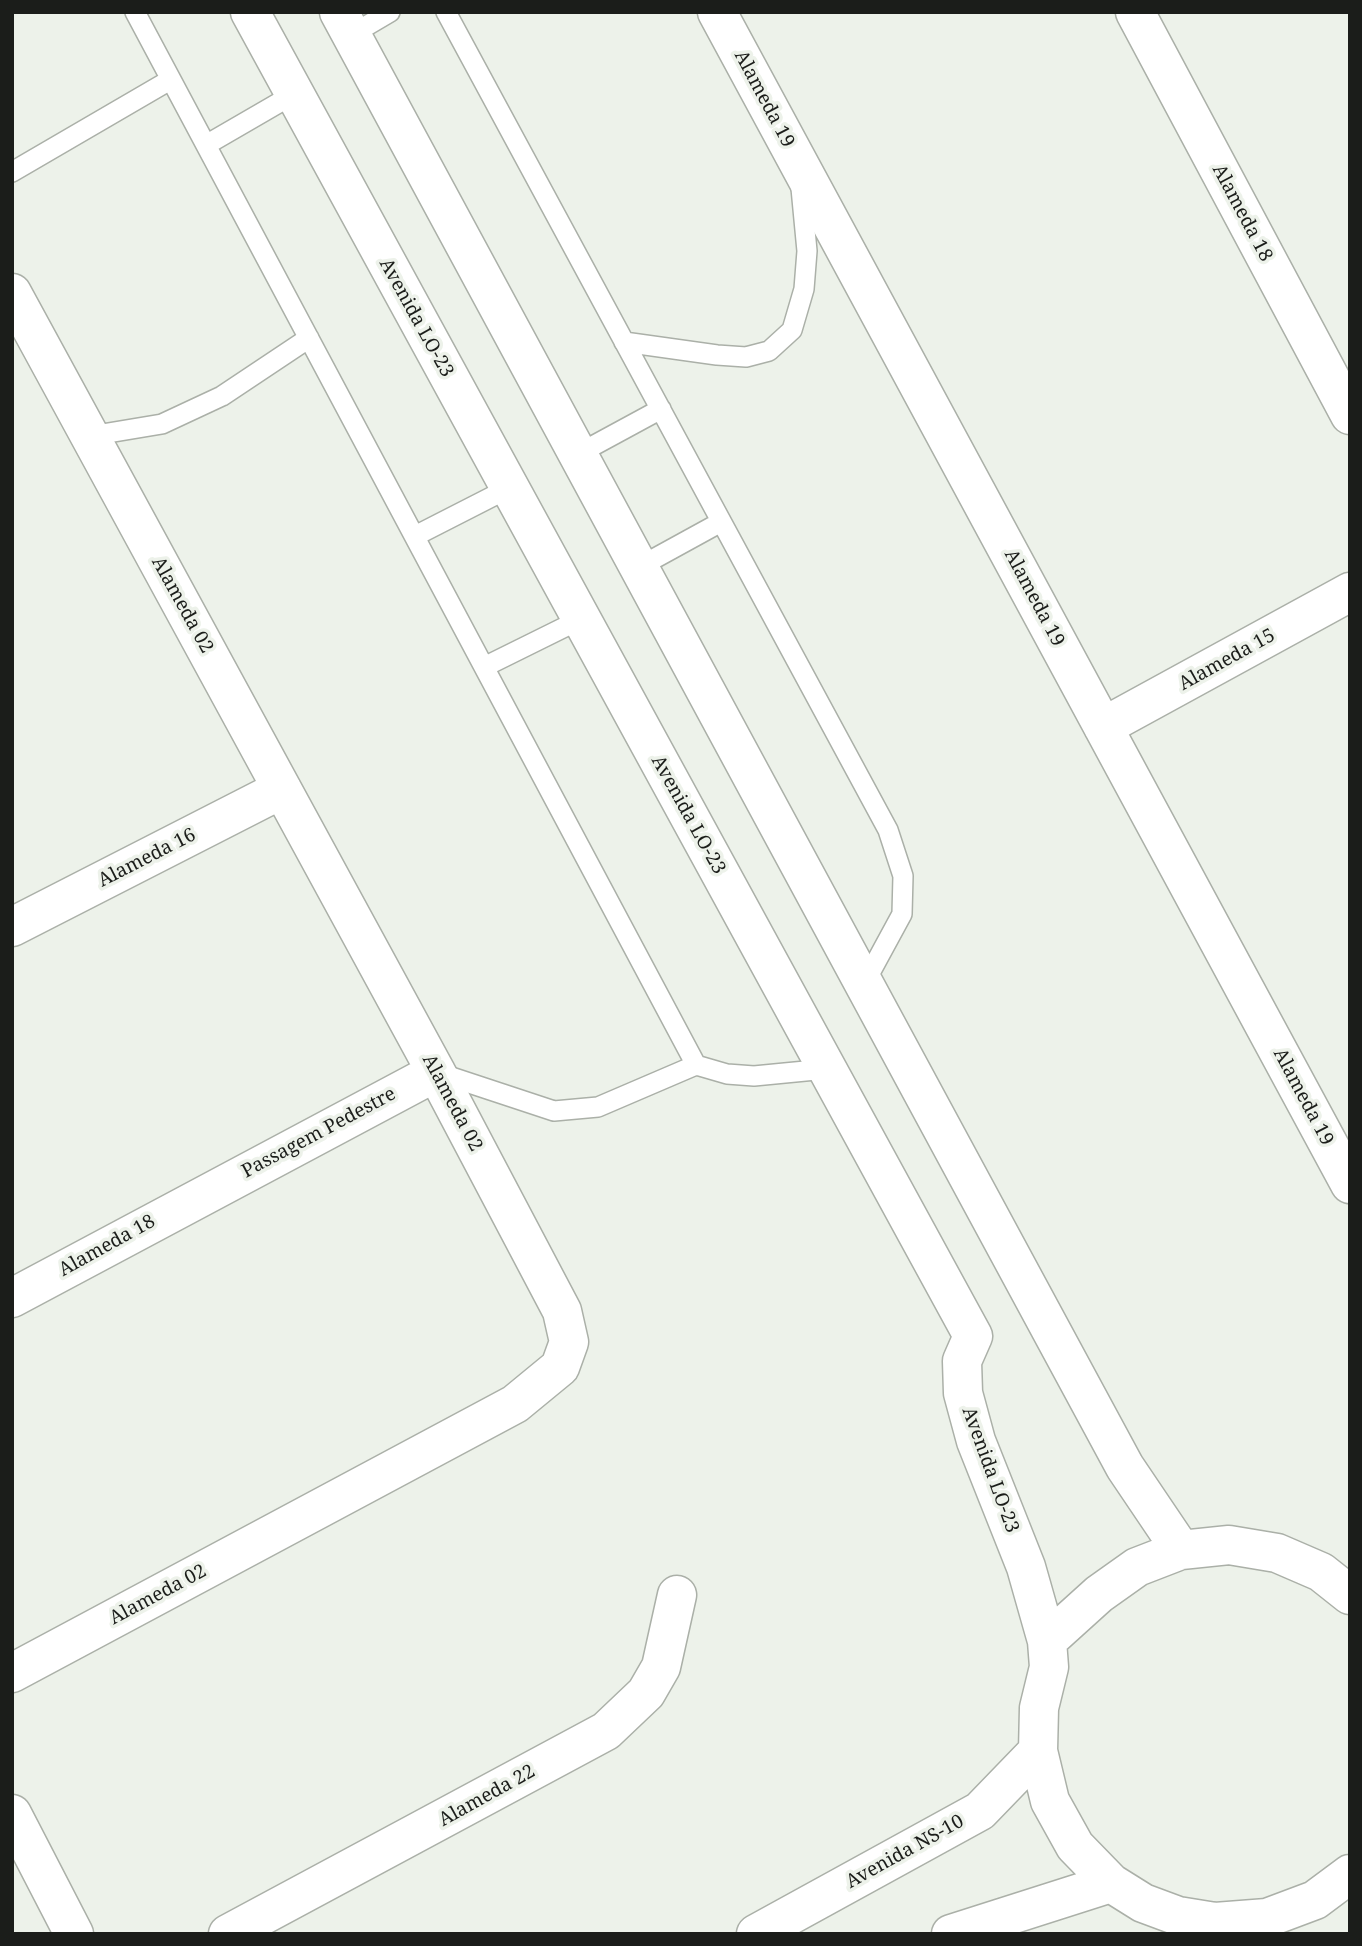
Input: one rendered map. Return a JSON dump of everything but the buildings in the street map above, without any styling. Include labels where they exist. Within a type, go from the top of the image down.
[{"type":"street","name":"Avenida LO-23","points":[[250,12],[973,1336],[962,1361],[963,1393],[976,1441],[1026,1566],[1047,1641]]},
{"type":"street","name":"Alameda 19","points":[[717,12],[1350,1184]]},
{"type":"street","name":"Alameda 18","points":[[1135,12],[1350,415]]},
{"type":"street","points":[[345,23],[1125,1467],[1181,1550]]},
{"type":"street","name":"Alameda 02","points":[[12,293],[436,1072],[562,1311],[569,1342],[560,1367],[515,1404],[12,1673]]},
{"type":"street","name":"Alameda 15","points":[[1104,727],[1350,592]]},
{"type":"street","name":"Alameda 16","points":[[12,927],[282,789]]},
{"type":"street","name":"Passagem Pedestre","points":[[203,1195],[436,1072]]},
{"type":"street","name":"Alameda 18","points":[[12,1298],[203,1195]]},
{"type":"street","points":[[1350,1595],[1321,1572],[1276,1553],[1229,1545],[1181,1550],[1137,1567],[1099,1594],[1047,1641],[1049,1667],[1039,1708],[1038,1751],[1050,1801],[1075,1846],[1111,1884],[1143,1903],[1223,1928],[1267,1918],[1315,1900],[1350,1874]]},
{"type":"street","name":"Alameda 22","points":[[228,1934],[606,1731],[646,1693],[661,1667],[677,1595]]},
{"type":"street","name":"Avenida NS-10","points":[[756,1934],[980,1811],[1038,1751]]},
{"type":"street","points":[[12,1815],[74,1934]]},
{"type":"street","points":[[951,1934],[1111,1884]]},
{"type":"lane","points":[[345,23],[390,12]]},
{"type":"lane","points":[[446,12],[888,830],[903,876],[902,914],[864,984]]},
{"type":"lane","points":[[141,15],[170,80],[696,1065]]},
{"type":"lane","points":[[12,172],[170,80]]},
{"type":"lane","points":[[206,145],[294,94]]},
{"type":"lane","points":[[624,342],[746,357],[769,351],[792,330],[804,289],[807,251],[799,163]]},
{"type":"lane","points":[[90,436],[162,425],[222,396],[309,338]]},
{"type":"lane","points":[[578,454],[661,409]]},
{"type":"lane","points":[[415,536],[509,488]]},
{"type":"lane","points":[[639,567],[721,522]]},
{"type":"lane","points":[[484,667],[581,619]]},
{"type":"lane","points":[[436,1072],[554,1111],[598,1107],[696,1065],[727,1074],[754,1076],[826,1069]]}]
